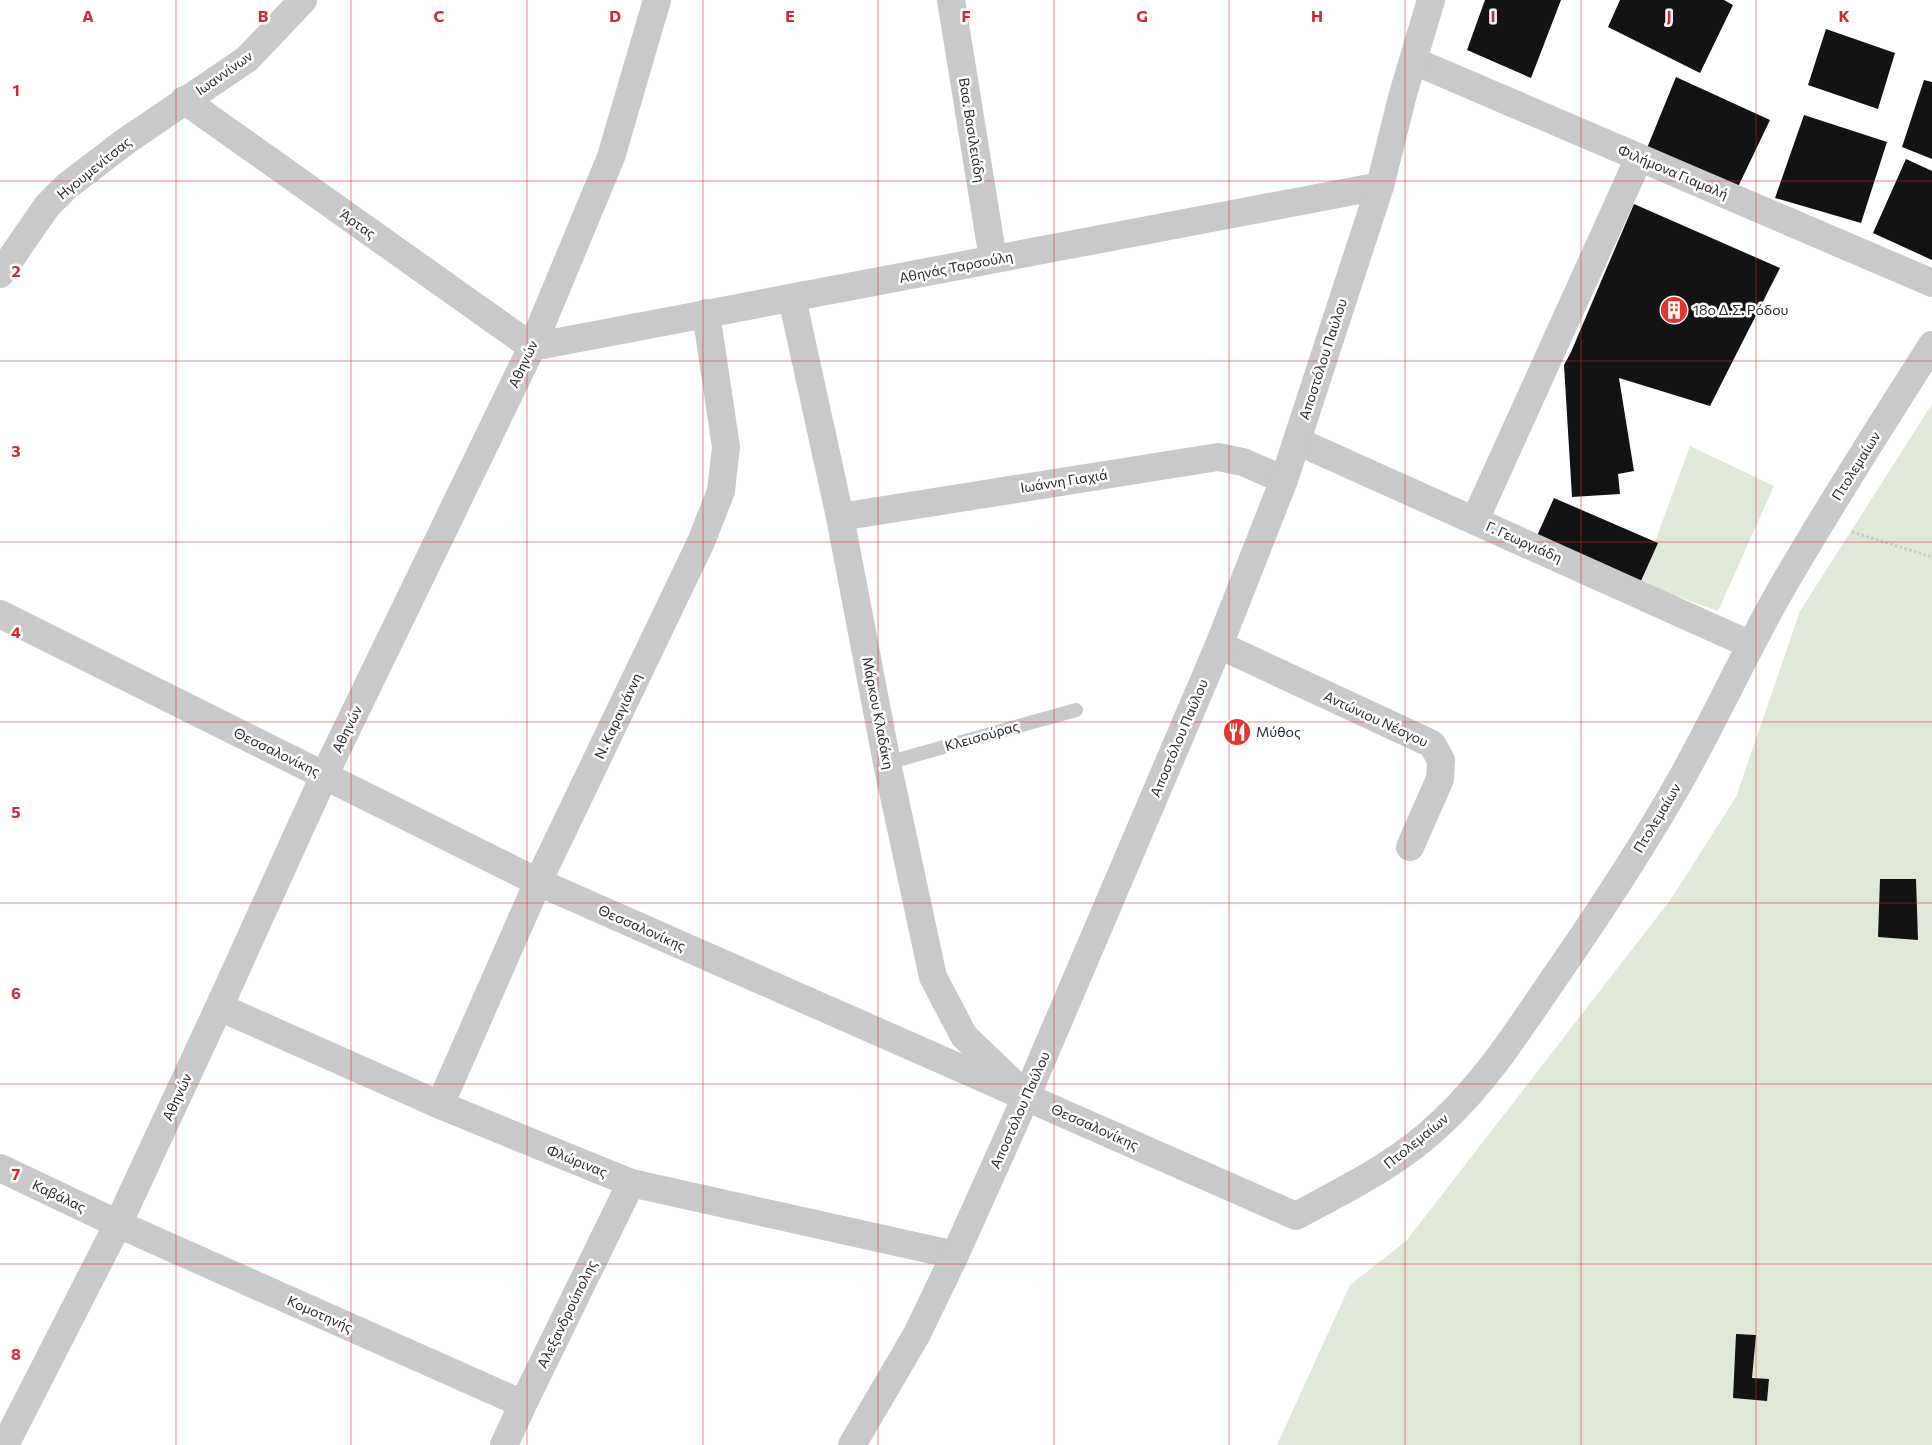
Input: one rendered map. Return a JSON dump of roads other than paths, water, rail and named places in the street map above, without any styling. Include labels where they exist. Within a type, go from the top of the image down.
[{"type":"street","name":"Ιωαννίνων","points":[[184,100],[247,59],[304,0]]},
{"type":"street","name":"Αθηνών","points":[[4,1445],[118,1224],[324,776],[532,347],[611,157],[657,0]]},
{"type":"street","name":"Βασ. Βασιλειάδη","points":[[951,0],[993,259]]},
{"type":"street","name":"Αποστόλου Παύλου","points":[[852,1445],[917,1334],[955,1255],[1026,1097],[1219,645],[1284,480],[1297,441],[1380,186],[1431,0]]},
{"type":"street","name":"Φιλήμονα Γιαμαλή","points":[[1414,61],[1932,283]]},
{"type":"street","name":"Ηγουμενίτσας","points":[[0,274],[48,206],[67,186],[184,100]]},
{"type":"street","name":"Άρτας","points":[[184,100],[532,347]]},
{"type":"street","points":[[1475,520],[1639,158]]},
{"type":"street","name":"Αθηνάς Ταρσούλη","points":[[532,347],[1380,186]]},
{"type":"street","name":"Μάρκου Κλαδάκη","points":[[792,298],[840,517],[887,763],[933,977],[964,1036],[1026,1097]]},
{"type":"street","name":"Ν. Καραγιάννη","points":[[440,1105],[538,882],[700,542],[721,491],[726,447],[706,314]]},
{"type":"street","name":"Πτολεμαίων","points":[[1296,1216],[1369,1177],[1405,1154],[1442,1123],[1469,1095],[1505,1050],[1588,930],[1683,775],[1779,593],[1932,345]]},
{"type":"street","name":"Γ. Γεωργιάδη","points":[[1297,441],[1751,645]]},
{"type":"street","name":"Ιωάννη Γιαχιά","points":[[840,517],[1218,457],[1243,462],[1284,480]]},
{"type":"street","name":"Θεσσαλονίκης","points":[[0,614],[538,882],[1296,1216]]},
{"type":"street","name":"Αντώνιου Νέσγου","points":[[1219,645],[1432,744],[1441,760],[1440,779],[1410,847]]},
{"type":"street","name":"Φλώρινας","points":[[219,1007],[440,1105],[631,1183],[955,1255]]},
{"type":"street","name":"Καβάλας","points":[[0,1168],[118,1224]]},
{"type":"street","name":"Αλεξανδρούπολης","points":[[504,1445],[631,1183]]},
{"type":"street","name":"Κομοτηνής","points":[[118,1224],[523,1404]]},
{"type":"lane","name":"Κλεισούρας","points":[[887,763],[1076,710]]},
{"type":"place","name":"18ο Δ.Σ. Ρόδου","points":[[1674,310]]},
{"type":"place","name":"Μύθος","points":[[1237,732]]}]
